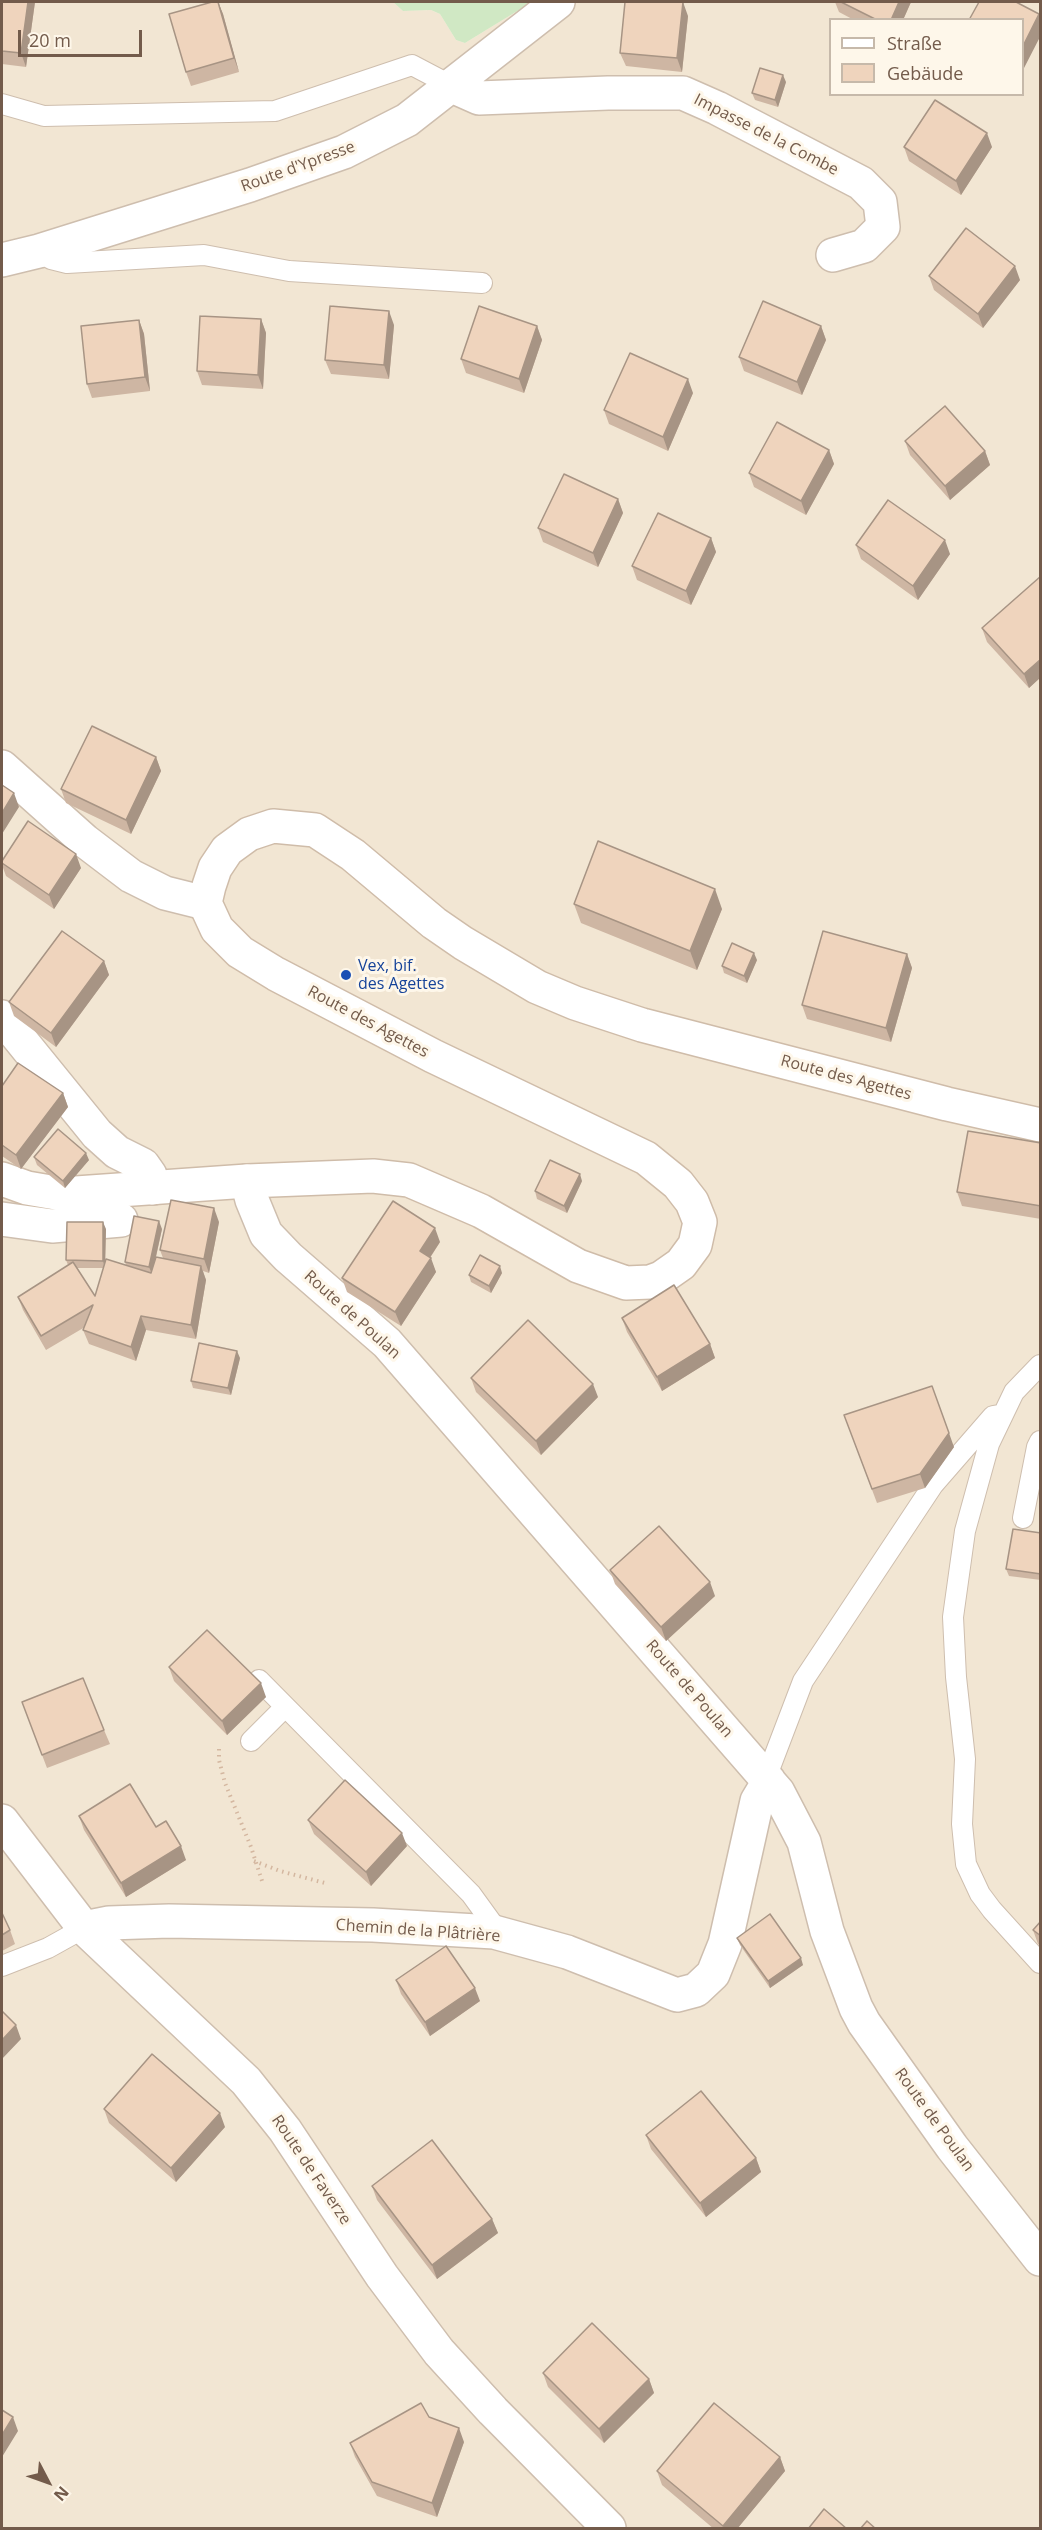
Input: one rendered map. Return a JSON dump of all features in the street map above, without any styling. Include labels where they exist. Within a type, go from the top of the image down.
[{"type":"street","name":"Route d'Ypresse","points":[[2,260],[39,251],[250,185],[344,152],[407,120],[558,2]]},
{"type":"street","name":"Impasse de la Combe","points":[[452,86],[478,98],[608,93],[683,93],[717,108],[861,183],[880,202],[883,227],[864,246],[832,255]]},
{"type":"street","points":[[2,767],[85,841],[131,876],[165,893],[205,903]]},
{"type":"street","name":"Route des Agettes","points":[[2,1179],[27,1188],[62,1194],[247,1181],[373,1176],[409,1180],[482,1211],[578,1266],[626,1283],[650,1282],[661,1278],[681,1264],[695,1245],[700,1222],[692,1203],[678,1184],[646,1158],[433,1056],[276,974],[240,952],[217,929],[205,903],[215,868],[227,850],[249,834],[273,826],[315,830],[352,855],[463,943],[537,987],[575,1003],[653,1028],[947,1104],[1041,1125]]},
{"type":"street","points":[[2,1017],[97,1134],[117,1152],[143,1165],[150,1175],[153,1188]]},
{"type":"street","name":"Route de Poulan","points":[[247,1181],[266,1234],[288,1257],[387,1343],[778,1792],[804,1842],[826,1931],[864,2023],[952,2147],[1041,2259]]},
{"type":"street","points":[[2,1219],[52,1226],[121,1220]]},
{"type":"street","name":"Chemin de la Plâtrière","points":[[84,1928],[109,1923],[169,1921],[373,1925],[494,1932],[567,1952],[677,1995],[696,1990],[713,1974],[725,1944],[757,1801],[767,1779]]},
{"type":"street","name":"Route de Faverze","points":[[2,1821],[84,1928],[246,2080],[285,2130],[382,2276],[439,2352],[493,2411],[609,2529]]},
{"type":"lane","points":[[2,104],[44,116],[275,111],[412,65],[452,86]]},
{"type":"lane","points":[[39,251],[51,259],[67,263],[204,255],[288,271],[482,283]]},
{"type":"lane","points":[[1041,1365],[1014,1392],[989,1444],[965,1531],[953,1617],[956,1677],[965,1759],[962,1824],[966,1864],[980,1894],[1041,1963]]},
{"type":"lane","points":[[767,1779],[802,1681],[933,1485],[993,1416],[1002,1415]]},
{"type":"lane","points":[[1023,1518],[1037,1447],[1041,1441]]},
{"type":"lane","points":[[259,1680],[471,1894],[492,1923],[494,1932]]},
{"type":"lane","points":[[251,1741],[285,1707]]},
{"type":"lane","points":[[2,1966],[48,1948],[84,1928]]},
{"type":"path","points":[[219,1738],[219,1760],[225,1783],[252,1847],[259,1877],[279,1912],[283,1925]]},
{"type":"shaded area","points":[[2,2],[393,2],[403,11],[431,10],[440,14],[456,40],[465,43],[532,2],[1040,2],[1040,2528],[2,2528]]},
{"type":"green space","points":[[393,2],[532,2],[465,43],[456,40],[440,14],[431,10],[403,11]]},
{"type":"building","points":[[2,2],[28,2],[21,53],[2,51]]},
{"type":"building","points":[[218,2],[234,58],[186,72],[169,14]]},
{"type":"building","points":[[625,2],[683,2],[677,58],[620,53]]},
{"type":"building","points":[[841,2],[899,2],[892,18],[873,18]]},
{"type":"building","points":[[979,2],[1016,2],[1039,14],[1024,44],[1024,18],[970,18]]},
{"type":"building","points":[[760,68],[783,75],[775,100],[752,93]]},
{"type":"building","points":[[935,100],[987,133],[956,181],[904,147]]},
{"type":"building","points":[[966,228],[1015,266],[978,314],[929,276]]},
{"type":"building","points":[[763,301],[821,326],[797,382],[739,357]]},
{"type":"building","points":[[330,306],[389,311],[384,365],[325,360]]},
{"type":"building","points":[[479,306],[537,326],[519,379],[461,359]]},
{"type":"building","points":[[200,316],[261,319],[258,375],[197,371]]},
{"type":"building","points":[[139,320],[145,377],[87,384],[81,326]]},
{"type":"building","points":[[630,353],[688,379],[663,437],[604,410]]},
{"type":"building","points":[[945,406],[985,451],[945,486],[905,441]]},
{"type":"building","points":[[777,422],[829,450],[801,501],[749,473]]},
{"type":"building","points":[[564,474],[618,499],[593,553],[538,528]]},
{"type":"building","points":[[888,500],[945,540],[913,586],[856,545]]},
{"type":"building","points":[[658,513],[711,538],[686,591],[632,566]]},
{"type":"building","points":[[1041,576],[1041,659],[1024,674],[982,628]]},
{"type":"building","points":[[92,726],[156,757],[126,820],[61,789]]},
{"type":"building","points":[[2,785],[14,793],[2,813]]},
{"type":"building","points":[[28,821],[76,854],[49,895],[2,863]]},
{"type":"building","points":[[598,841],[715,889],[690,951],[574,904]]},
{"type":"building","points":[[62,931],[104,961],[51,1033],[9,1002]]},
{"type":"building","points":[[823,931],[907,954],[886,1028],[802,1005]]},
{"type":"building","points":[[732,943],[754,953],[744,976],[722,966]]},
{"type":"building","points":[[18,1063],[63,1093],[16,1155],[2,1145],[2,1086]]},
{"type":"building","points":[[58,1129],[86,1153],[63,1181],[34,1157]]},
{"type":"building","points":[[968,1131],[1041,1143],[1041,1206],[957,1192]]},
{"type":"building","points":[[550,1160],[580,1174],[564,1206],[535,1191]]},
{"type":"building","points":[[171,1200],[214,1208],[204,1259],[160,1250]]},
{"type":"building","points":[[393,1201],[435,1228],[420,1251],[431,1258],[395,1312],[342,1278]]},
{"type":"building","points":[[134,1216],[159,1221],[149,1267],[125,1262]]},
{"type":"building","points":[[67,1222],[103,1222],[103,1261],[66,1260]]},
{"type":"building","points":[[480,1255],[500,1266],[489,1286],[469,1275]]},
{"type":"building","points":[[156,1257],[201,1266],[191,1325],[141,1316],[131,1347],[83,1330],[93,1305],[41,1336],[18,1297],[73,1262],[95,1296],[106,1259],[151,1273]]},
{"type":"building","points":[[674,1285],[710,1344],[657,1377],[622,1318]]},
{"type":"building","points":[[528,1320],[593,1384],[536,1441],[471,1378]]},
{"type":"building","points":[[199,1343],[237,1351],[228,1388],[191,1381]]},
{"type":"building","points":[[932,1386],[949,1433],[920,1474],[872,1489],[844,1415]]},
{"type":"building","points":[[659,1526],[710,1582],[661,1627],[610,1570]]},
{"type":"building","points":[[1013,1529],[1041,1533],[1041,1574],[1006,1569]]},
{"type":"building","points":[[207,1630],[261,1683],[222,1721],[169,1667]]},
{"type":"building","points":[[83,1678],[104,1730],[42,1755],[22,1702]]},
{"type":"building","points":[[345,1780],[402,1833],[366,1872],[308,1820]]},
{"type":"building","points":[[130,1784],[156,1827],[166,1821],[181,1846],[121,1883],[79,1816]]},
{"type":"building","points":[[2,1913],[10,1930],[2,1935]]},
{"type":"building","points":[[770,1914],[801,1958],[768,1981],[737,1938]]},
{"type":"building","points":[[1041,1921],[1041,1936],[1033,1930]]},
{"type":"building","points":[[446,1946],[475,1988],[425,2022],[396,1980]]},
{"type":"building","points":[[2,2011],[16,2025],[2,2040]]},
{"type":"building","points":[[152,2054],[220,2113],[171,2168],[104,2109]]},
{"type":"building","points":[[701,2091],[756,2158],[700,2203],[646,2135]]},
{"type":"building","points":[[432,2140],[492,2219],[432,2265],[372,2186]]},
{"type":"building","points":[[592,2323],[649,2379],[599,2429],[543,2373]]},
{"type":"building","points":[[421,2403],[429,2417],[459,2428],[432,2503],[372,2482],[350,2443]]},
{"type":"building","points":[[714,2403],[780,2457],[723,2526],[657,2471]]},
{"type":"building","points":[[2,2410],[13,2417],[2,2435]]},
{"type":"building","points":[[824,2509],[847,2529],[808,2529]]},
{"type":"building","points":[[867,2521],[876,2529],[860,2529]]},
{"type":"place","name":"Vex, bif. des Agettes","points":[[346,975]]}]
